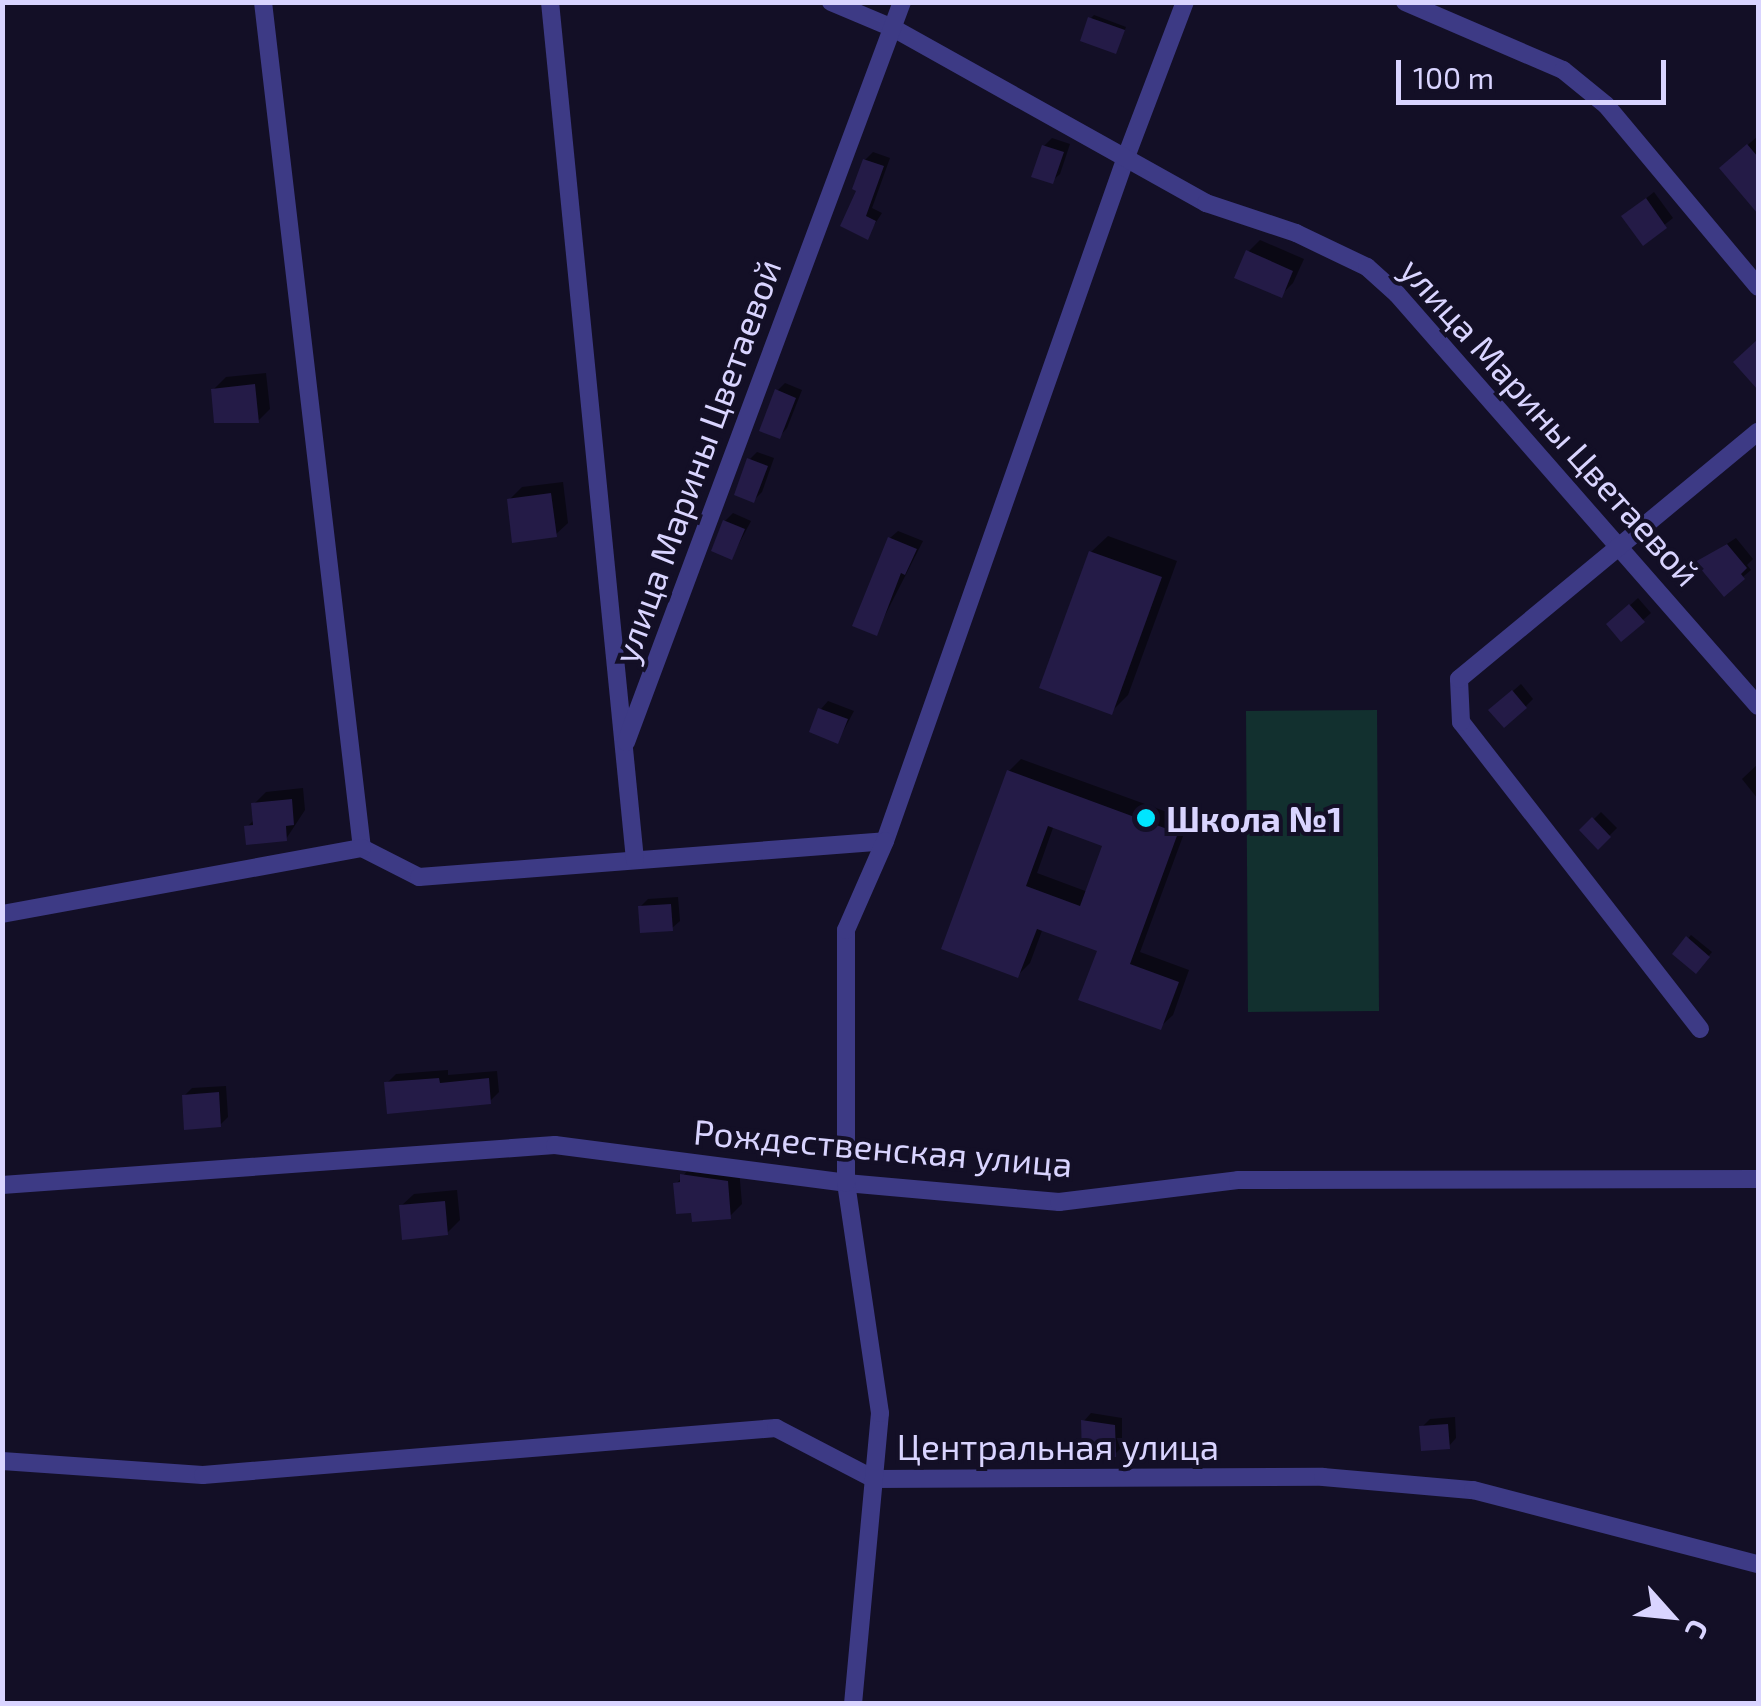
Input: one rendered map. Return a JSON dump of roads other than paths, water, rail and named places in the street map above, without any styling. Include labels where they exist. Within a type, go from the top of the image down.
[{"type":"street","points":[[263,2],[362,848]]},
{"type":"street","name":"улица Марины Цветаевой","points":[[550,2],[635,860]]},
{"type":"street","name":"улица Марины Цветаевой","points":[[831,2],[893,28],[1206,204],[1296,233],[1367,266],[1397,294],[1621,546],[1758,706]]},
{"type":"street","name":"улица Марины Цветаевой","points":[[624,748],[902,2]]},
{"type":"street","points":[[853,1704],[880,1413],[846,1183],[846,930],[885,841],[1126,157],[1185,2]]},
{"type":"street","points":[[1404,2],[1563,70],[1606,105],[1758,288]]},
{"type":"street","points":[[1700,1029],[1461,722],[1459,679],[1758,432]]},
{"type":"street","points":[[2,914],[362,848],[419,877],[885,841]]},
{"type":"street","name":"Рождественская улица","points":[[2,1185],[555,1145],[846,1183],[1060,1202],[1238,1180],[1758,1179]]},
{"type":"street","name":"Центральная улица","points":[[2,1462],[202,1475],[776,1428],[874,1479],[1323,1477],[1473,1490],[1758,1564]]},
{"type":"place","name":"Школа №1","points":[[1146,818]]}]
